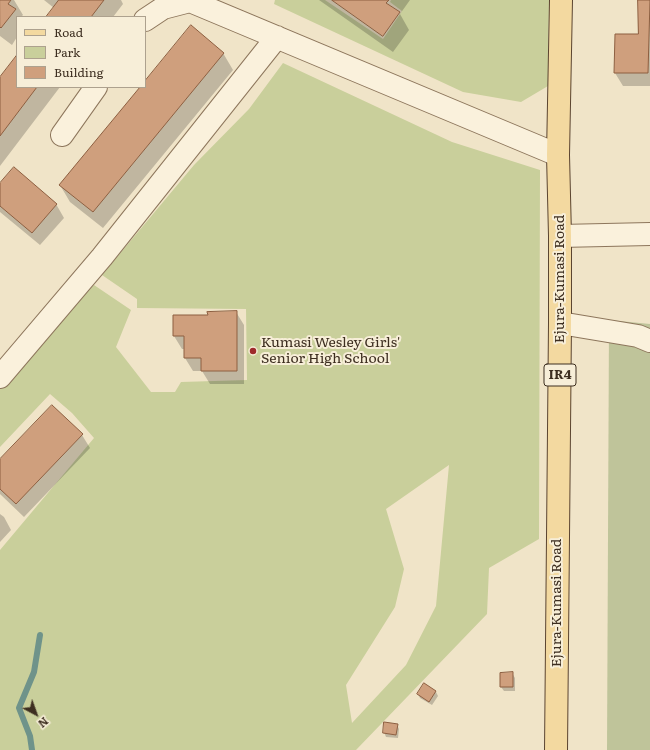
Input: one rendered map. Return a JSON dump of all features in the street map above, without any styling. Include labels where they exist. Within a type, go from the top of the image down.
[{"type":"main road","name":"Ejura-Kumasi Road","points":[[556,750],[560,323],[558,154],[561,0]]},
{"type":"street","points":[[146,19],[163,8],[190,1],[558,154]]},
{"type":"street","points":[[0,377],[102,257],[277,37]]},
{"type":"street","points":[[62,135],[95,88]]},
{"type":"street","points":[[560,236],[650,234]]},
{"type":"street","points":[[560,323],[638,336],[650,341]]},
{"type":"green space","points":[[275,0],[325,0],[383,39],[402,11],[390,2],[391,0],[549,0],[548,86],[521,102],[463,92],[274,4]]},
{"type":"green space","name":"Kumasi Wesley Girls' Senior High School","points":[[283,63],[452,142],[540,170],[539,539],[489,568],[487,614],[356,750],[0,750],[0,550],[94,438],[72,413],[50,394],[0,447],[0,379],[46,335],[94,285],[131,310],[116,347],[151,392],[175,392],[181,382],[247,380],[246,309],[137,308],[137,299],[102,275],[194,165],[249,109]],"holes":[[[449,465],[436,606],[406,665],[352,723],[346,685],[395,607],[404,569],[386,509]]]},
{"type":"green space","points":[[609,320],[650,324],[650,750],[607,750]]},
{"type":"building","points":[[0,0],[11,0],[8,4],[16,9],[1,28],[0,27]]},
{"type":"building","points":[[59,0],[104,0],[92,16],[47,16]]},
{"type":"building","points":[[332,0],[389,0],[386,3],[400,12],[383,36]]},
{"type":"building","points":[[638,0],[650,0],[648,73],[614,73],[615,34],[638,34]]},
{"type":"building","points":[[191,25],[224,53],[93,212],[59,185],[139,88],[146,88],[146,80]]},
{"type":"building","points":[[16,56],[16,88],[36,88],[0,136],[0,77]]},
{"type":"building","points":[[14,167],[57,204],[32,233],[0,206],[0,183]]},
{"type":"building","points":[[237,311],[237,371],[201,371],[201,358],[184,358],[184,336],[173,336],[173,315],[208,315],[207,312]]},
{"type":"building","points":[[52,405],[83,434],[16,504],[0,489],[0,459]]},
{"type":"building","points":[[513,672],[513,687],[500,687],[500,673]]},
{"type":"building","points":[[424,683],[436,691],[429,702],[417,694]]},
{"type":"building","points":[[384,722],[398,724],[396,735],[383,733]]},
{"type":"waterway","points":[[32,750],[30,736],[19,708],[34,672],[40,635]]},
{"type":"place","name":"Kumasi Wesley Girls' Senior High School","points":[[253,351]]}]
